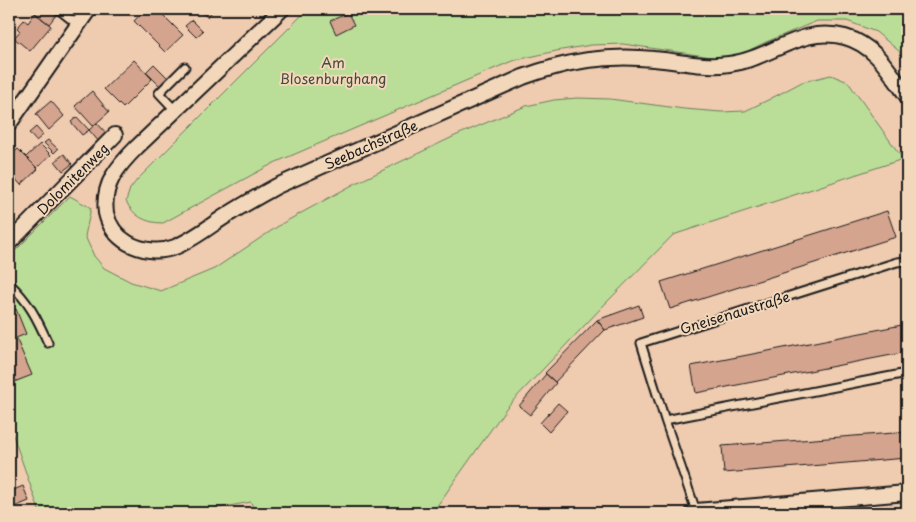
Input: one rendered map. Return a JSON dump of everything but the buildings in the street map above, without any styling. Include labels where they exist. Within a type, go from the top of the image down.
[{"type":"street","points":[[9,124],[89,9]]},
{"type":"street","name":"Seebachstraße","points":[[282,9],[175,110],[123,161],[113,174],[106,195],[106,211],[112,228],[122,240],[140,249],[161,250],[175,247],[277,186],[524,77],[568,63],[589,59],[610,57],[655,59],[700,65],[730,64],[757,56],[806,36],[821,34],[843,37],[863,44],[875,53],[907,96]]},
{"type":"street","name":"Dolomitenweg","points":[[9,243],[115,135]]},
{"type":"street","name":"Gneisenaustraße","points":[[694,512],[907,494]]},
{"type":"lane","points":[[58,9],[78,25]]},
{"type":"lane","points":[[175,110],[159,93],[184,67]]},
{"type":"lane","name":"Gneisenaustraße","points":[[694,512],[641,343],[887,265],[907,261]]},
{"type":"lane","points":[[9,283],[20,294],[36,317],[48,343]]},
{"type":"lane","points":[[665,420],[907,373]]},
{"type":"green space","name":"Am Blosenburghang","points":[[308,9],[907,9],[907,66],[899,51],[876,32],[847,21],[817,21],[739,55],[718,58],[623,44],[591,45],[556,51],[512,61],[274,163],[163,223],[151,222],[136,215],[126,201],[130,189],[137,180]]},
{"type":"green space","points":[[831,75],[848,82],[903,159],[673,235],[507,407],[432,513],[255,513],[251,502],[191,513],[40,513],[9,424],[9,257],[70,196],[91,208],[85,236],[94,256],[104,268],[131,282],[161,291],[214,269],[283,223],[356,183],[457,135],[526,106],[554,100],[577,98],[610,99],[721,112],[745,111],[802,82]]}]
